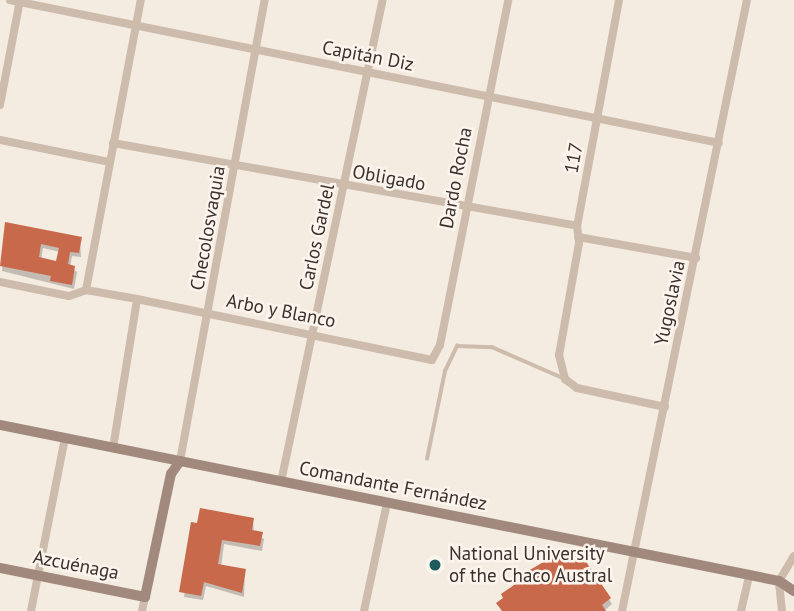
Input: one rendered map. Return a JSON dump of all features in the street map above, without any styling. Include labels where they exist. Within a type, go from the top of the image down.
[{"type":"main road","name":"Comandante Fernández","points":[[0,425],[779,581],[794,591]]},
{"type":"main road","points":[[145,597],[171,474],[180,461]]},
{"type":"main road","name":"Azcuénaga","points":[[0,568],[145,597]]},
{"type":"main road","name":"Comandante Fernández","points":[[779,581],[794,578]]},
{"type":"street","name":"Capitán Diz","points":[[10,0],[719,143]]},
{"type":"street","points":[[86,290],[141,0]]},
{"type":"street","name":"Checolosvaquia","points":[[180,461],[210,313],[265,0]]},
{"type":"street","name":"Carlos Gardel","points":[[281,482],[383,0]]},
{"type":"street","name":"Dardo Rocha","points":[[432,360],[440,345],[508,0]]},
{"type":"street","name":"117","points":[[565,379],[559,355],[562,321],[619,0]]},
{"type":"street","name":"Yugoslavia","points":[[622,611],[747,0]]},
{"type":"street","points":[[0,105],[20,1]]},
{"type":"street","points":[[0,140],[109,162]]},
{"type":"street","name":"Obligado","points":[[113,143],[577,226]]},
{"type":"street","points":[[578,237],[696,258]]},
{"type":"street","name":"Arbo y Blanco","points":[[0,282],[69,296],[86,290],[138,299],[432,360]]},
{"type":"street","points":[[113,448],[138,299]]},
{"type":"street","points":[[565,379],[577,388],[665,407]]},
{"type":"street","points":[[31,611],[65,439]]},
{"type":"street","points":[[364,611],[387,503]]},
{"type":"street","points":[[782,611],[779,581],[794,556]]},
{"type":"street","points":[[741,611],[749,575]]},
{"type":"street","points":[[142,611],[145,597]]},
{"type":"lane","points":[[427,459],[444,371],[457,346],[492,347],[565,379]]},
{"type":"building","points":[[5,222],[82,237],[79,253],[70,252],[68,264],[75,266],[72,285],[50,281],[51,276],[0,266]],"holes":[[[41,244],[59,248],[56,261],[39,257]]]},
{"type":"building","points":[[200,508],[254,518],[252,530],[263,532],[260,546],[222,540],[218,564],[246,569],[242,593],[204,582],[201,596],[179,592],[191,522],[197,523]]},
{"type":"building","points":[[568,548],[574,557],[580,553],[611,598],[602,605],[606,611],[502,611],[496,603],[503,598],[501,594],[524,578],[521,575]]},
{"type":"place","name":"National University of the Chaco Austral","points":[[435,565]]}]
